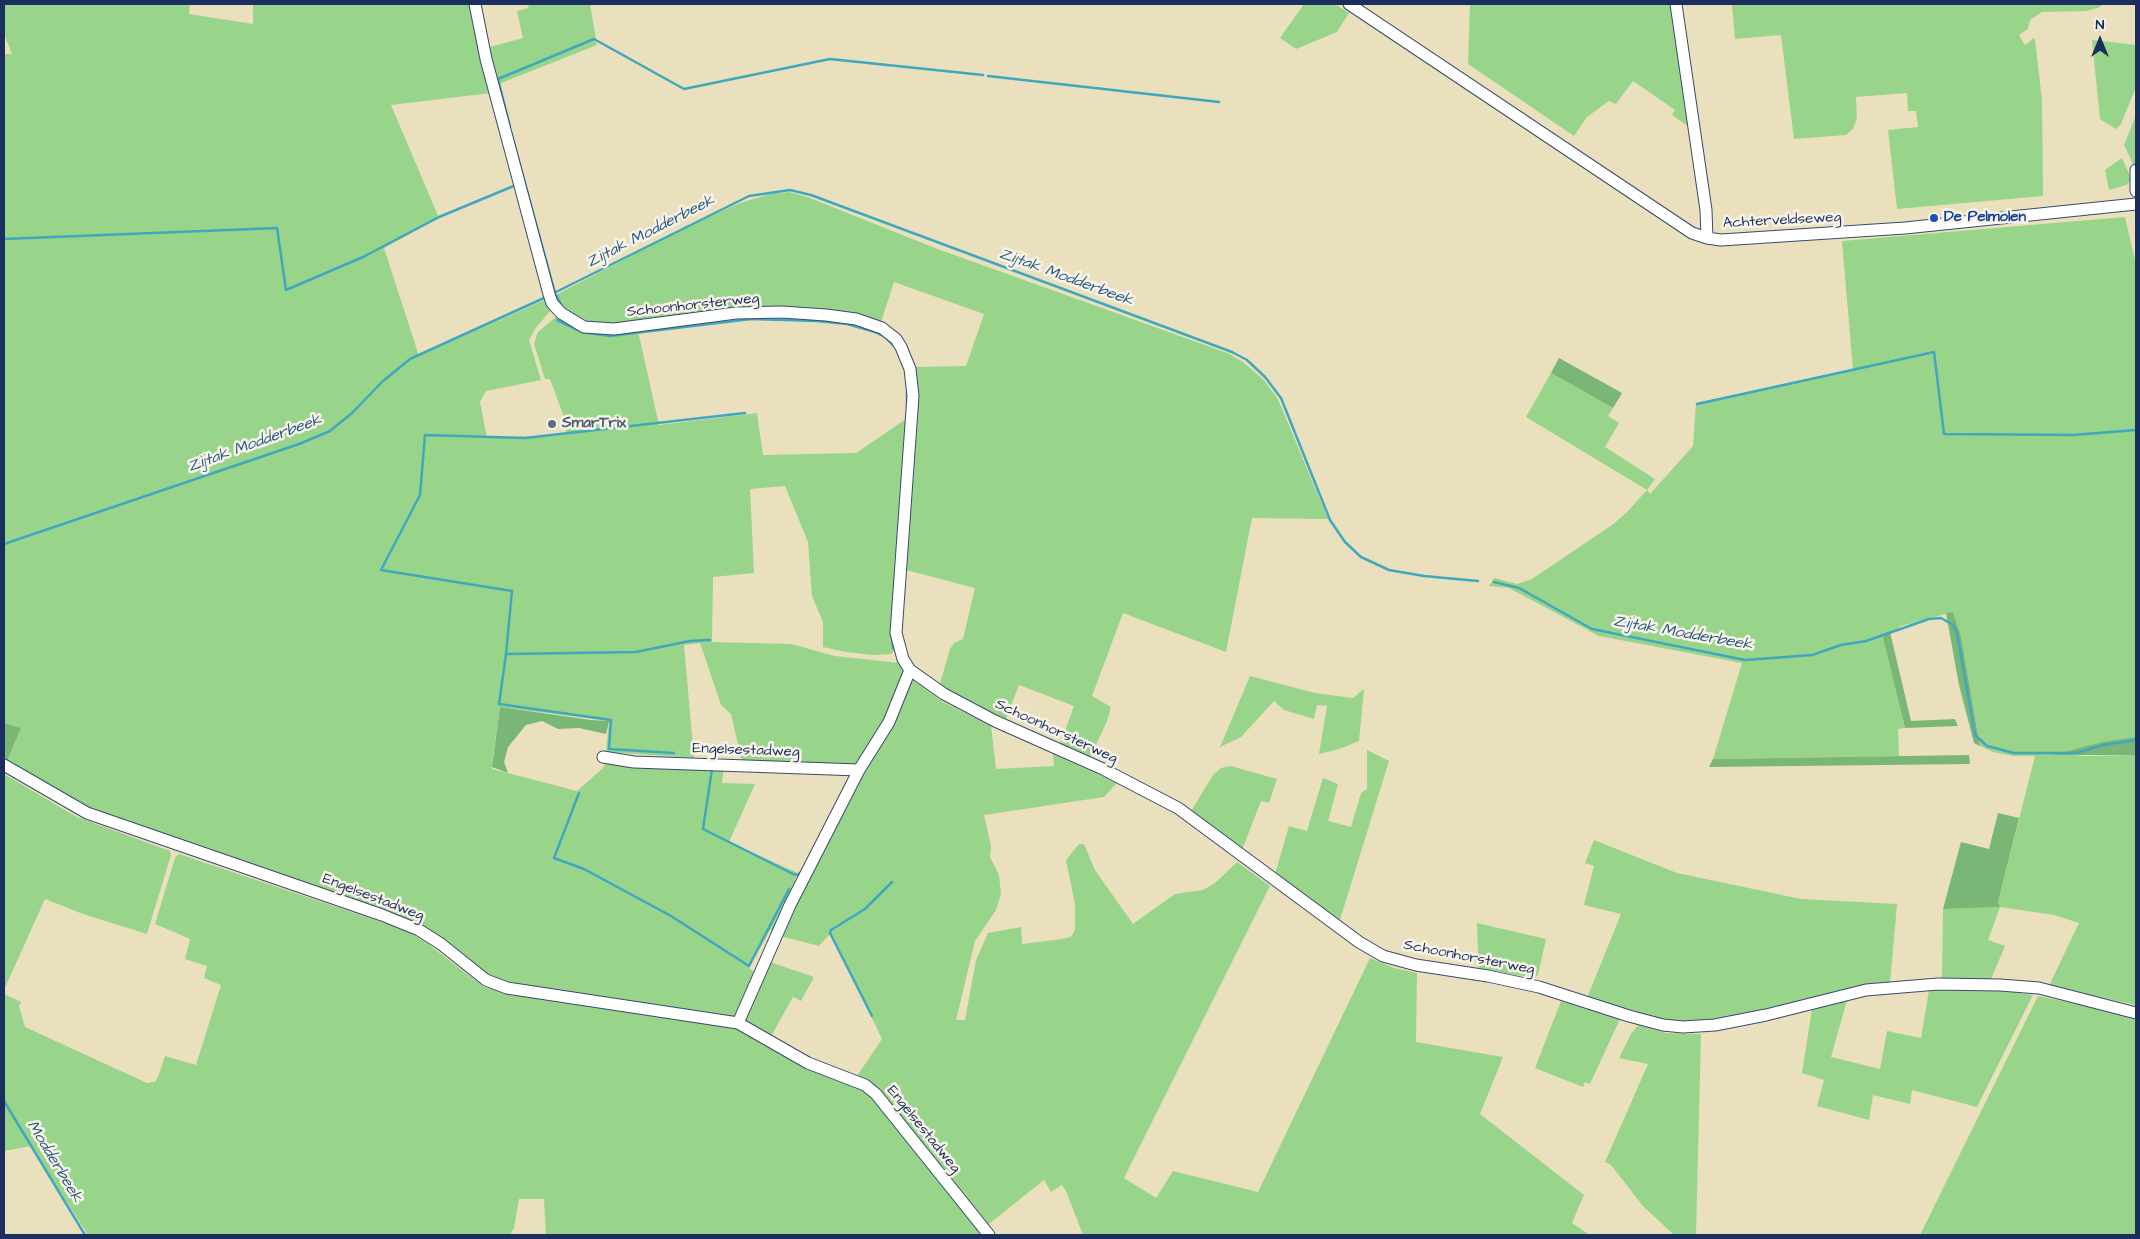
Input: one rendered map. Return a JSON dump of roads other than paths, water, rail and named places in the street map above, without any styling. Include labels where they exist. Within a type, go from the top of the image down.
[{"type":"street","name":"Schoonhorsterweg","points":[[475,4],[486,59],[549,294],[552,302],[562,314],[584,327],[614,330],[736,313],[782,312],[826,315],[876,325],[896,339],[910,369],[913,396],[896,633],[903,659],[910,670],[944,694],[995,721],[1103,769],[1178,808],[1359,942],[1383,956],[1416,965],[1488,976],[1539,987],[1629,1016],[1663,1025],[1683,1027],[1716,1025],[1757,1017],[1866,990],[1938,984],[2040,988],[2136,1013]]},
{"type":"street","name":"Achterveldseweg","points":[[1349,4],[1692,233],[1707,238],[1721,240],[1905,228],[2136,204]]},
{"type":"street","points":[[1676,4],[1706,210],[1707,238]]},
{"type":"street","points":[[2136,170],[2136,191]]},
{"type":"street","points":[[738,1023],[790,905],[859,770],[892,715],[910,670]]},
{"type":"street","name":"Engelsestadweg","points":[[603,757],[634,762],[859,770]]},
{"type":"street","name":"Engelsestadweg","points":[[4,765],[87,813],[382,915],[419,930],[441,944],[486,980],[507,988],[738,1023],[808,1063],[865,1085],[876,1094],[989,1235]]},
{"type":"waterway","points":[[510,127],[498,79],[594,39],[684,89],[830,59],[983,75]]},
{"type":"waterway","points":[[988,76],[1219,102]]},
{"type":"waterway","points":[[511,132],[555,293],[562,306]]},
{"type":"waterway","points":[[4,239],[277,228],[286,290],[363,257],[439,217],[516,185]]},
{"type":"waterway","name":"Zijtak Modderbeek","points":[[554,293],[749,196],[790,190],[811,195],[1232,352],[1247,360],[1265,377],[1281,398],[1330,520],[1345,542],[1361,557],[1389,570],[1424,576],[1478,581]]},
{"type":"waterway","name":"Zijtak Modderbeek","points":[[4,544],[299,444],[330,431],[352,413],[383,381],[410,359],[544,298]]},
{"type":"waterway","points":[[557,320],[582,332],[610,336],[751,319],[816,321],[847,324],[875,332],[885,337],[895,347]]},
{"type":"waterway","points":[[1697,404],[1934,352],[1944,434],[2073,435],[2136,430]]},
{"type":"waterway","points":[[907,392],[907,407]]},
{"type":"waterway","points":[[710,640],[690,641],[636,652],[506,654],[512,591],[381,570],[420,495],[425,435],[525,438],[745,413]]},
{"type":"waterway","name":"Zijtak Modderbeek","points":[[1494,582],[1519,588],[1592,629],[1745,660],[1812,655],[1841,645],[1866,641],[1929,619],[1941,618],[1953,625],[1957,633],[1975,735],[1987,746],[2014,753],[2077,753],[2103,745],[2136,740]]},
{"type":"waterway","points":[[892,637],[893,648]]},
{"type":"waterway","points":[[506,654],[499,704],[611,720],[609,749],[674,753]]},
{"type":"waterway","points":[[712,769],[703,829],[793,874],[798,875],[802,871]]},
{"type":"waterway","points":[[579,793],[554,858],[584,869],[671,916],[749,966],[789,889]]},
{"type":"waterway","points":[[872,1016],[830,933],[831,930],[865,909],[892,882]]},
{"type":"waterway","name":"Modderbeek","points":[[4,1101],[85,1235]]},
{"type":"place","name":"De Pelmolen","points":[[1934,218]]},
{"type":"place","name":"SmarTrix","points":[[552,424]]}]
